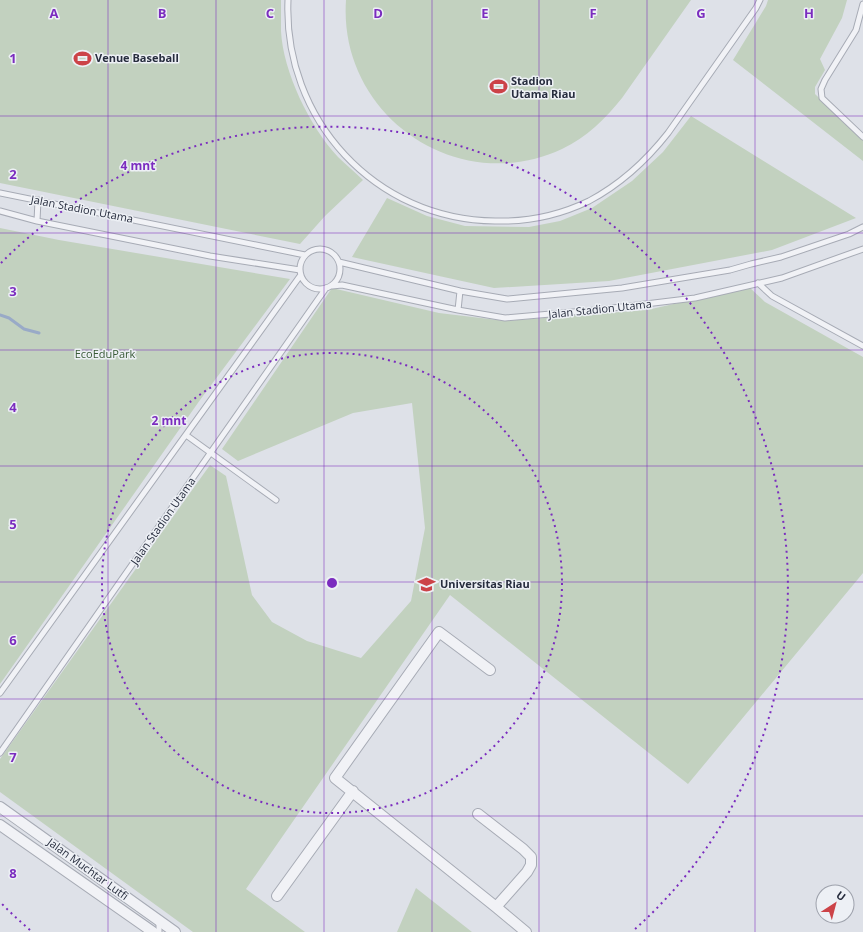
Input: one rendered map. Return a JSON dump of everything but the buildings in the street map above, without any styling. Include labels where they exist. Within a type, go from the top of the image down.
[{"type":"street","points":[[490,670],[439,632],[335,778],[526,932]]},
{"type":"street","points":[[277,896],[353,791]]},
{"type":"street","name":"Jalan Muchtar Lutfi","points":[[0,807],[175,932]]},
{"type":"street","points":[[478,814],[531,857],[531,864],[527,872],[496,907]]},
{"type":"street","name":"Jalan Muchtar Lutfi","points":[[0,824],[153,932]]},
{"type":"lane","points":[[288,0],[289,34],[298,78],[308,103],[322,127],[348,159],[380,185],[403,199],[428,210],[455,217],[482,221],[509,221],[536,218],[567,210],[612,188],[634,171],[653,152],[668,133],[756,8],[760,0]]},
{"type":"lane","points":[[863,4],[856,30],[821,89],[822,98],[863,137]]},
{"type":"lane","points":[[856,30],[863,32]]},
{"type":"lane","name":"Jalan Stadion Utama","points":[[0,193],[305,255]]},
{"type":"lane","points":[[37,221],[38,200]]},
{"type":"lane","name":"Jalan Stadion Utama","points":[[0,211],[37,221],[300,273]]},
{"type":"lane","name":"Jalan Stadion Utama","points":[[339,262],[460,291],[507,299],[622,288],[730,270],[781,258],[849,234],[863,227]]},
{"type":"lane","points":[[0,694],[300,273],[302,260],[305,255],[312,250],[325,249],[336,256],[341,268],[337,281],[332,286],[319,289],[313,288],[307,284],[300,273]]},
{"type":"lane","name":"Jalan Stadion Utama","points":[[332,286],[342,285],[458,310],[505,318],[596,310],[695,298],[782,278],[863,249]]},
{"type":"lane","points":[[758,283],[772,296],[863,346]]},
{"type":"lane","name":"Jalan Stadion Utama","points":[[0,754],[326,288]]},
{"type":"lane","points":[[458,310],[460,291]]},
{"type":"lane","points":[[186,435],[276,500]]},
{"type":"lane","points":[[159,921],[159,932]]},
{"type":"green space","points":[[0,0],[281,0],[281,31],[283,47],[287,64],[300,98],[308,115],[328,145],[338,157],[363,180],[325,216],[300,244],[0,183]]},
{"type":"green space","name":"Stadion Utama Riau","points":[[346,0],[691,0],[622,98],[602,120],[580,139],[562,149],[522,161],[483,163],[445,154],[412,136],[383,111],[362,79],[349,41]]},
{"type":"green space","points":[[768,0],[847,0],[842,18],[820,59],[825,70],[815,87],[815,94],[863,140],[863,161],[733,60],[766,6]]},
{"type":"green space","points":[[691,116],[856,218],[772,250],[609,281],[494,288],[352,257],[387,198],[427,216],[465,226],[529,227],[560,221],[592,208],[632,181],[663,152]]},
{"type":"green space","name":"EcoEduPark","points":[[0,228],[59,240],[290,279],[200,400],[0,684]]},
{"type":"green space","name":"Universitas Riau","points":[[749,287],[765,302],[863,357],[863,573],[688,784],[450,595],[246,889],[305,932],[193,932],[0,792],[0,759],[210,465],[226,476],[252,595],[272,622],[307,641],[361,658],[411,601],[425,528],[412,403],[353,413],[238,461],[222,449],[332,288],[439,313],[506,321],[647,310]]},
{"type":"green space","points":[[416,888],[472,932],[397,932]]},
{"type":"waterway","points":[[0,315],[9,318],[24,329],[39,333]]},
{"type":"place","name":"Venue Baseball","points":[[82,58]]},
{"type":"place","name":"Stadion Utama Riau","points":[[498,87]]},
{"type":"place","name":"Universitas Riau","points":[[427,584]]}]
